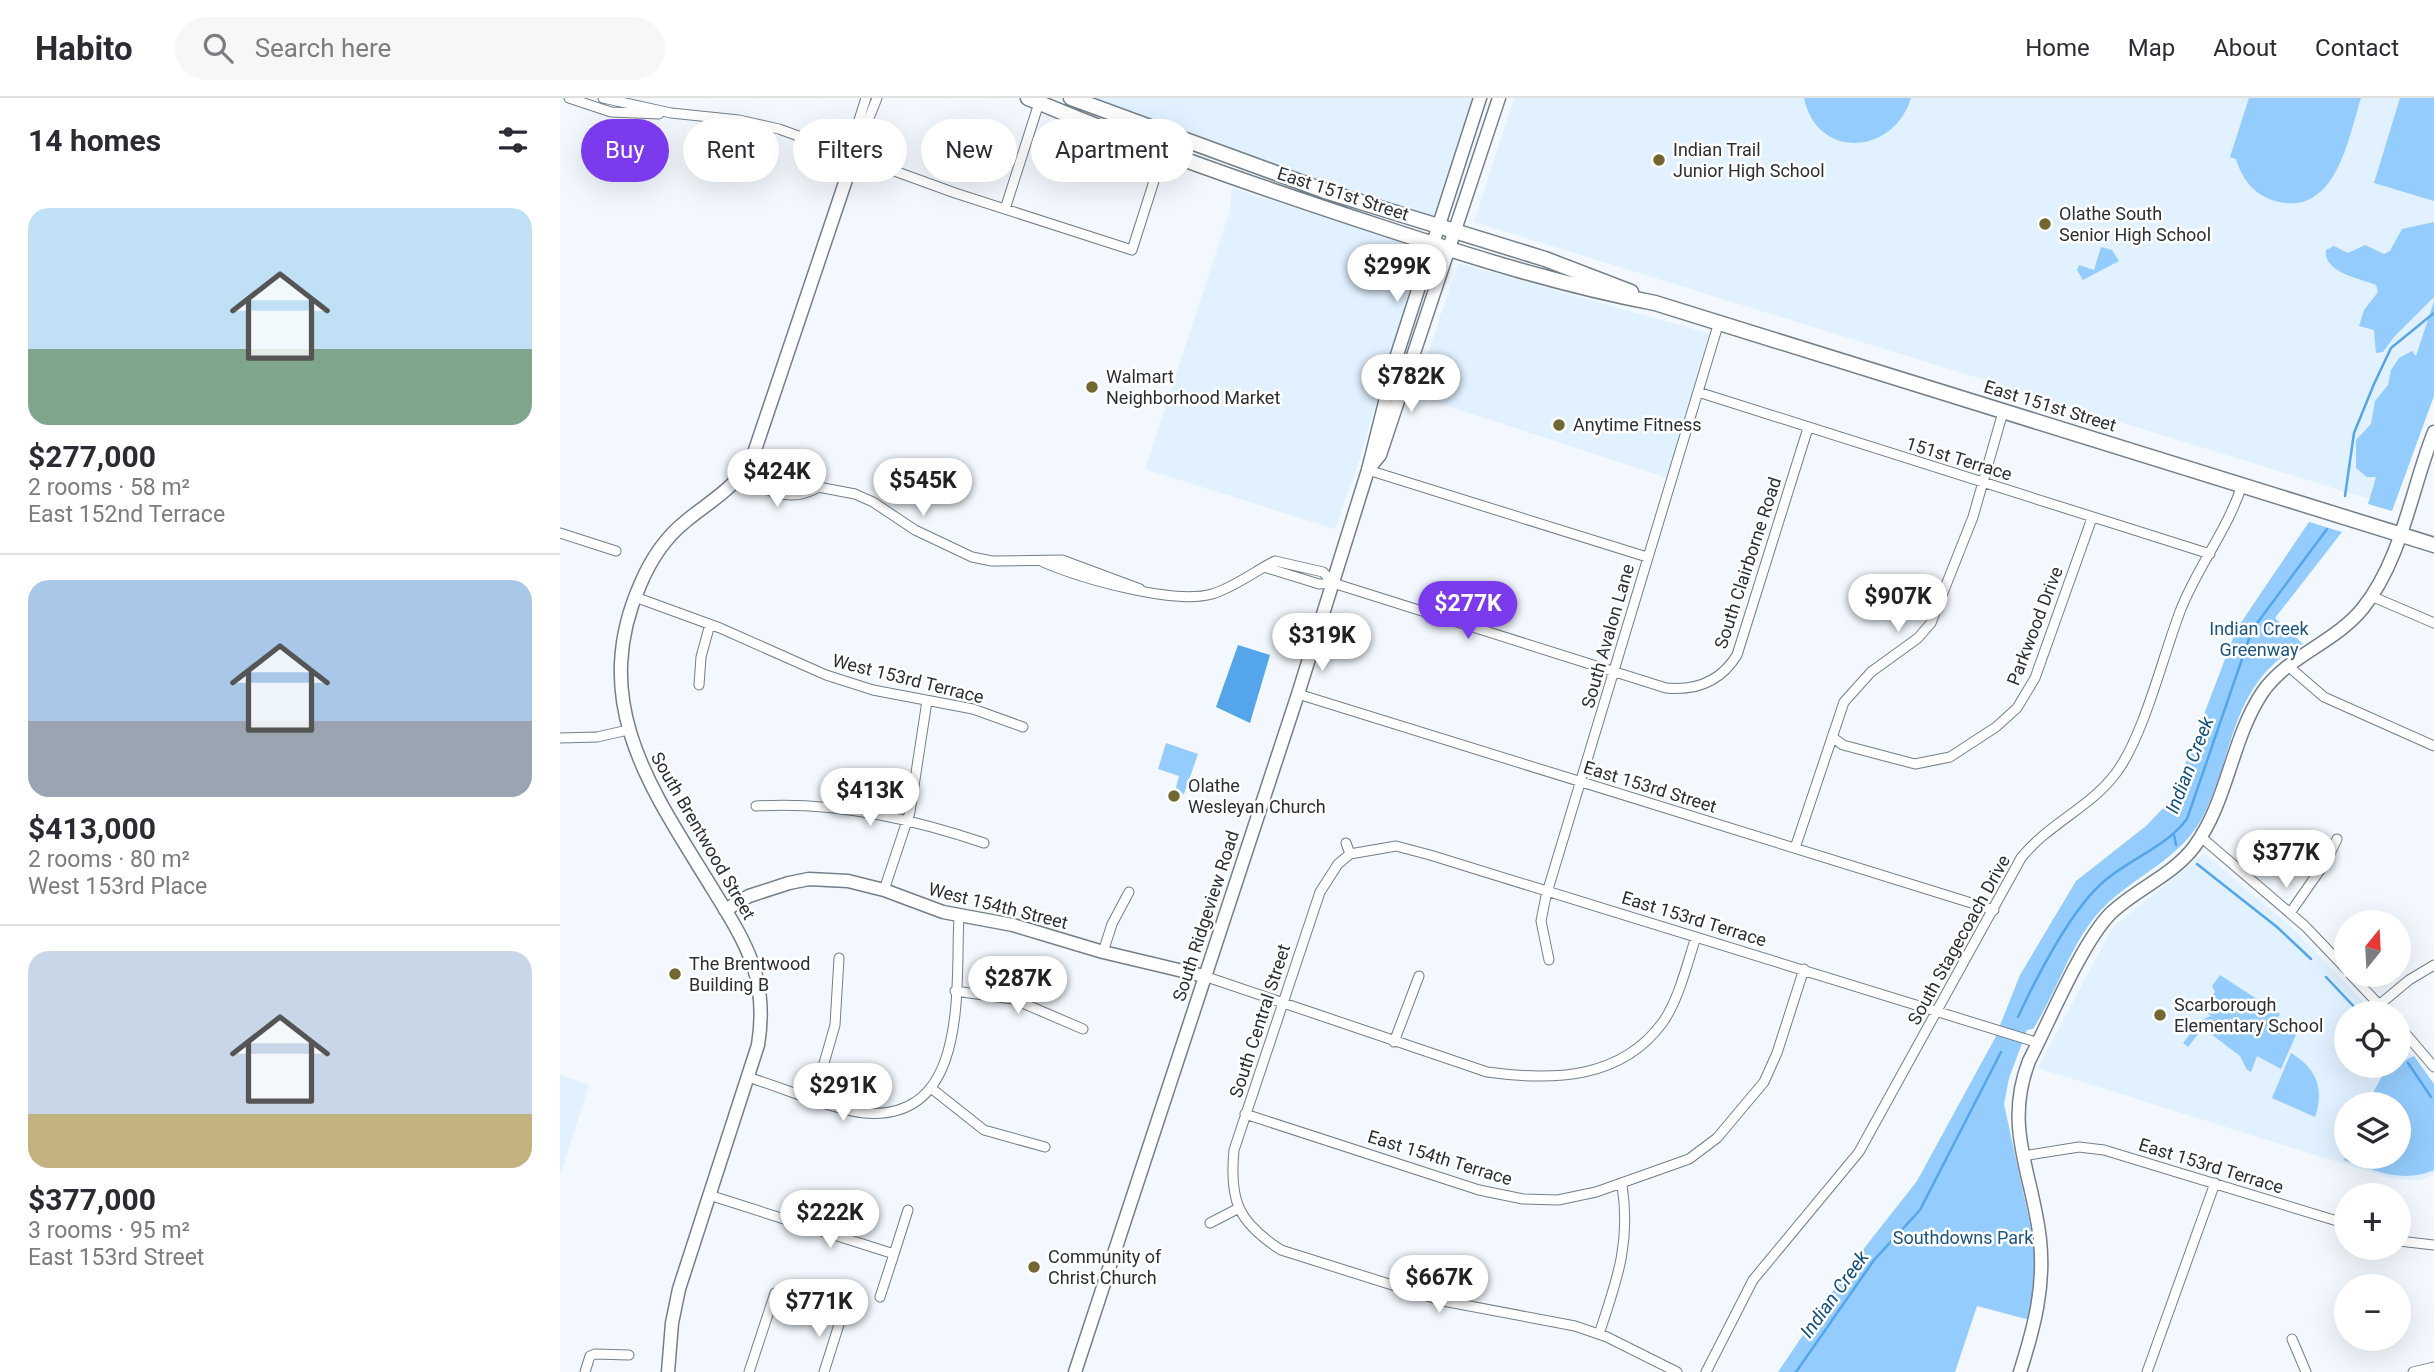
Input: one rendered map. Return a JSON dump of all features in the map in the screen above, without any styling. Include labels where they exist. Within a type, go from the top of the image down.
[{"type":"main road","name":"East 151st Street","points":[[1071,98],[1125,119]]},
{"type":"main road","name":"East 151st Street","points":[[1037,102],[1079,119]]},
{"type":"main road","points":[[1037,102],[1065,105],[1101,119]]},
{"type":"main road","name":"East 151st Street","points":[[1193,144],[1295,181],[1590,274],[1654,303]]},
{"type":"main road","points":[[1193,152],[1273,180],[1295,181]]},
{"type":"main road","name":"East 151st Street","points":[[1193,163],[1441,247],[1585,290],[1654,303],[1719,322],[2434,545]]},
{"type":"street","points":[[569,98],[611,112],[671,113]]},
{"type":"street","points":[[603,98],[671,113],[752,123],[793,136]]},
{"type":"street","points":[[859,119],[866,98]]},
{"type":"street","points":[[869,119],[877,98]]},
{"type":"street","name":"South Ridgeview Road","points":[[1441,247],[1440,227],[1480,98]]},
{"type":"street","name":"South Ridgeview Road","points":[[1075,1372],[1298,694],[1368,470],[1396,358],[1441,247],[1455,231],[1499,98]]},
{"type":"street","points":[[1004,209],[1037,102]]},
{"type":"street","points":[[907,175],[1132,250],[1154,182]]},
{"type":"street","name":"South Brentwood Street","points":[[668,1372],[672,1323],[679,1289],[758,1045],[762,1017],[760,986],[750,953],[651,787],[628,730],[622,700],[626,632],[635,597],[646,572],[675,531],[724,495],[750,463],[845,182]]},
{"type":"street","name":"South Avalon Lane","points":[[1549,960],[1541,921],[1548,890],[1719,322]]},
{"type":"street","name":"151st Terrace","points":[[1698,392],[2210,554]]},
{"type":"street","points":[[1795,848],[1844,702],[1852,689],[1918,638],[1931,623],[1938,609],[1983,484],[2003,412]]},
{"type":"street","name":"South Clairborne Road","points":[[817,488],[838,489],[873,502],[915,530],[972,557],[992,561],[1036,558],[1113,587],[1208,595],[1264,567],[1284,561],[1323,572],[1333,583],[1666,688],[1688,689],[1714,680],[1732,663],[1740,647],[1808,428]]},
{"type":"street","points":[[2020,1372],[2038,1309],[2042,1268],[2036,1211],[2023,1156],[2017,1108],[2020,1084],[2100,927],[2123,903],[2186,857],[2201,837],[2214,815],[2254,706],[2276,676],[2347,625],[2383,579],[2434,432]]},
{"type":"street","points":[[750,463],[776,479],[817,488]]},
{"type":"street","points":[[1368,470],[1647,557]]},
{"type":"street","points":[[742,475],[760,487],[783,495],[805,495],[817,488]]},
{"type":"street","name":"South Stagecoach Drive","points":[[1706,1372],[1753,1280],[1859,1152],[2032,844],[2103,788],[2123,763],[2181,607],[2210,554],[2242,485]]},
{"type":"street","name":"Parkwood Drive","points":[[1832,737],[1843,744],[1915,764],[1950,757],[1996,727],[2017,708],[2035,678],[2092,518]]},
{"type":"street","points":[[560,533],[616,551]]},
{"type":"street","points":[[1887,591],[1938,609]]},
{"type":"street","points":[[2371,596],[2434,622]]},
{"type":"street","name":"West 153rd Terrace","points":[[635,597],[710,624],[825,676],[927,701],[973,709],[1023,727]]},
{"type":"street","points":[[699,685],[701,657],[710,624]]},
{"type":"street","points":[[2288,666],[2309,687],[2340,706],[2434,746]]},
{"type":"street","name":"East 153rd Street","points":[[1298,694],[1993,910]]},
{"type":"street","points":[[884,890],[907,822],[927,701]]},
{"type":"street","points":[[560,738],[597,737],[628,730]]},
{"type":"street","points":[[756,806],[826,807],[907,822],[984,843]]},
{"type":"street","points":[[2201,837],[2290,913],[2334,957]]},
{"type":"street","points":[[2290,913],[2327,860],[2337,839]]},
{"type":"street","points":[[1346,844],[1350,854]]},
{"type":"street","name":"East 153rd Terrace","points":[[1350,854],[1396,846],[1548,890],[2039,1043]]},
{"type":"street","name":"South Central Street","points":[[1239,1208],[1231,1186],[1232,1168],[1234,1150],[1245,1114],[1320,892],[1338,864],[1350,854]]},
{"type":"street","name":"West 154th Street","points":[[725,910],[767,890],[809,879],[848,881],[884,890],[959,916],[1013,925],[1103,952],[1205,976]]},
{"type":"street","points":[[1103,952],[1112,924],[1129,892]]},
{"type":"street","points":[[747,1077],[847,1109],[875,1113],[900,1108],[931,1088],[949,1058],[959,916]]},
{"type":"street","points":[[1205,976],[1459,1064],[1516,1076],[1567,1076],[1612,1065],[1632,1054],[1664,1021],[1696,937]]},
{"type":"street","points":[[814,1098],[835,1025],[839,958]]},
{"type":"street","points":[[2384,1001],[2409,980],[2434,965]]},
{"type":"street","name":"East 154th Terrace","points":[[1245,1114],[1479,1190],[1523,1199],[1558,1200],[1622,1185],[1689,1159],[1717,1138],[1745,1106],[1765,1082],[1777,1054],[1804,969]]},
{"type":"street","points":[[1394,1042],[1419,976]]},
{"type":"street","points":[[2362,987],[2375,1001]]},
{"type":"street","points":[[955,991],[1013,999],[1083,1029]]},
{"type":"street","points":[[2411,1040],[2434,1067]]},
{"type":"street","points":[[931,1088],[984,1130],[1045,1147]]},
{"type":"street","name":"East 153rd Terrace","points":[[2023,1156],[2079,1147],[2104,1150],[2334,1220]]},
{"type":"street","points":[[2147,1372],[2215,1183]]},
{"type":"street","points":[[1599,1334],[1621,1270],[1627,1219],[1622,1185]]},
{"type":"street","points":[[709,1195],[894,1254]]},
{"type":"street","points":[[1210,1223],[1239,1208],[1244,1220],[1261,1237],[1282,1250],[1443,1301],[1546,1320],[1599,1334],[1677,1372]]},
{"type":"street","points":[[880,1297],[908,1210]]},
{"type":"street","points":[[2411,1242],[2434,1245]]},
{"type":"street","points":[[749,1372],[775,1293]]},
{"type":"street","points":[[824,1372],[842,1315]]},
{"type":"street","points":[[2292,1339],[2306,1372]]},
{"type":"street","points":[[585,1372],[590,1356],[595,1354],[629,1355]]},
{"type":"street","points":[[2413,1372],[2434,1367]]},
{"type":"shaded area","points":[[1071,98],[1480,98],[1440,227],[1193,141],[1193,119],[1131,119]]},
{"type":"shaded area","points":[[1514,98],[2434,98],[2434,301],[2369,499],[1474,222]]},
{"type":"shaded area","points":[[1232,188],[1412,245],[1419,257],[1360,458],[1335,529],[1145,469],[1230,210]]},
{"type":"shaded area","points":[[1458,263],[1715,335],[1671,479],[1414,395]]},
{"type":"shaded area","points":[[1238,645],[1270,655],[1250,723],[1216,707]]},
{"type":"shaded area","points":[[2204,853],[2292,928],[2334,972],[2334,987],[2349,987],[2362,1001],[2334,1001],[2334,1078],[2411,1078],[2411,1055],[2434,1084],[2434,1174],[2421,1180],[2392,1179],[2360,1169],[2411,1169],[2411,1092],[2334,1092],[2334,1161],[2038,1068],[2112,928]]},
{"type":"shaded area","points":[[560,1075],[589,1085],[560,1176]]},
{"type":"green space","points":[[1804,98],[1911,98],[1902,117],[1889,131],[1873,140],[1856,143],[1839,141],[1824,132],[1812,118]]},
{"type":"green space","points":[[2249,98],[2361,98],[2351,134],[2336,171],[2326,187],[2312,198],[2296,203],[2275,201],[2261,195],[2250,185],[2236,159],[2230,157]]},
{"type":"green space","points":[[2400,98],[2434,98],[2434,201],[2374,183]]},
{"type":"green space","points":[[2434,222],[2434,297],[2394,337],[2383,352],[2376,353],[2374,330],[2359,326],[2364,310],[2378,292],[2376,285],[2336,269],[2330,264],[2326,250],[2334,246],[2348,253],[2365,245],[2384,254],[2390,251],[2402,229]]},
{"type":"green space","points":[[2101,247],[2112,250],[2119,261],[2083,280],[2077,270],[2079,265],[2094,270]]},
{"type":"green space","points":[[2434,301],[2434,396],[2392,511],[2368,504],[2376,477],[2367,477],[2356,468],[2356,440],[2371,424],[2375,401],[2388,385],[2391,370],[2399,358],[2412,351],[2416,356]]},
{"type":"green space","name":"Southdowns Park","points":[[2309,522],[2342,532],[2275,618],[2303,644],[2279,660],[2261,678],[2247,699],[2213,793],[2193,833],[2169,857],[2114,898],[2090,923],[2042,1015],[2033,1029],[2027,1030],[2009,1078],[2004,1104],[2034,1242],[2035,1296],[2030,1320],[1977,1306],[1955,1372],[1778,1372],[1847,1270],[1917,1181],[1995,1038],[2020,975],[2076,881],[2146,826],[2172,799],[2236,630]]},
{"type":"green space","points":[[1166,743],[1198,754],[1184,794],[1175,791],[1179,776],[1158,769]]},
{"type":"green space","points":[[2220,975],[2280,1014],[2275,1022],[2286,1029],[2291,1022],[2299,1028],[2281,1069],[2257,1056],[2251,1072],[2247,1070],[2240,1056],[2203,1028],[2188,1047],[2183,1043],[2201,1020],[2211,1016],[2202,1008],[2215,992],[2212,986]]},
{"type":"green space","points":[[2291,1053],[2307,1065],[2316,1080],[2319,1097],[2315,1117],[2272,1098]]},
{"type":"green space","points":[[2414,1056],[2434,1084],[2434,1170],[2399,1176],[2371,1169],[2411,1169],[2411,1092],[2374,1092],[2381,1078],[2411,1078],[2411,1057]]},
{"type":"waterway","name":"Indian Creek","points":[[2345,496],[2354,433],[2391,348],[2434,313]]},
{"type":"waterway","name":"Indian Creek","points":[[2018,1017],[2055,946],[2089,896],[2112,875],[2168,838],[2187,819],[2252,630],[2327,529]]},
{"type":"waterway","points":[[2174,835],[2176,845]]},
{"type":"waterway","points":[[2197,864],[2277,927],[2311,959]]},
{"type":"waterway","points":[[2326,977],[2349,1001]]},
{"type":"waterway","name":"Indian Creek","points":[[1796,1372],[1874,1260],[1920,1210],[2001,1052]]},
{"type":"waterway","points":[[2411,1067],[2431,1097]]},
{"type":"place","name":"Indian Trail Junior High School","points":[[1659,160]]},
{"type":"place","name":"Olathe South Senior High School","points":[[2045,224]]},
{"type":"place","name":"Walmart Neighborhood Market","points":[[1092,387]]},
{"type":"place","name":"Anytime Fitness","points":[[1559,425]]},
{"type":"place","name":"Olathe Wesleyan Church","points":[[1174,796]]},
{"type":"place","name":"The Brentwood Building B","points":[[675,974]]},
{"type":"place","name":"Scarborough Elementary School","points":[[2160,1015]]},
{"type":"place","name":"Community of Christ Church","points":[[1034,1267]]},
{"type":"park label","name":"Indian Creek Greenway","points":[[2259,639]]}]
